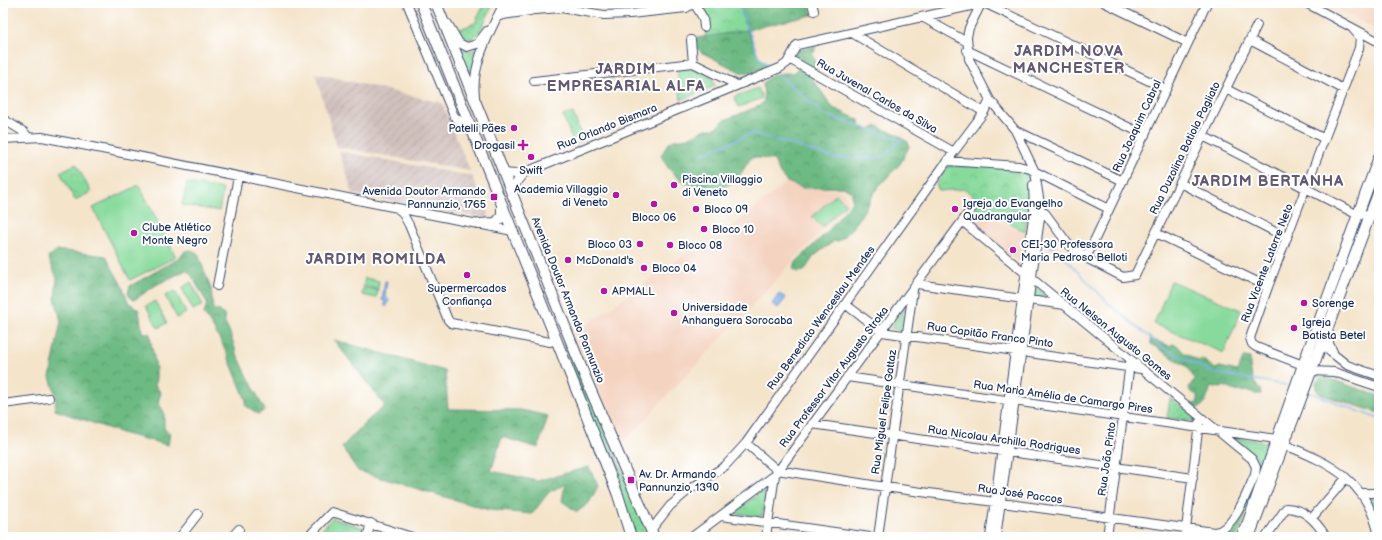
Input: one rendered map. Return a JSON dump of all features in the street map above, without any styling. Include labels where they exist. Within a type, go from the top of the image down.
[{"type":"main road","points":[[421,3],[472,126],[484,160],[618,495],[631,537]]},
{"type":"main road","name":"Avenida Doutor Armando Pannunzio","points":[[437,3],[511,193],[533,243],[588,384],[652,533]]},
{"type":"main road","points":[[480,149],[485,149],[492,143]]},
{"type":"main road","points":[[484,160],[488,156],[498,158]]},
{"type":"main road","points":[[1241,537],[1248,522],[1276,439],[1379,157]]},
{"type":"main road","points":[[1249,537],[1285,445],[1379,191]]},
{"type":"main road","points":[[479,224],[496,224],[502,216],[502,204]]},
{"type":"main road","points":[[513,231],[533,243]]},
{"type":"main road","points":[[1329,326],[1327,337],[1332,352]]},
{"type":"main road","points":[[557,340],[568,333]]},
{"type":"main road","points":[[1306,356],[1321,345]]},
{"type":"main road","points":[[1306,356],[1307,366],[1312,371]]},
{"type":"street","points":[[407,3],[454,116],[462,123],[472,126]]},
{"type":"street","points":[[437,3],[457,40],[464,46],[471,47],[477,44],[486,31],[503,15],[525,13],[535,10],[562,8],[604,15],[630,14],[686,8],[694,3],[703,18],[704,27]]},
{"type":"street","points":[[520,3],[535,10]]},
{"type":"street","points":[[526,3],[535,10]]},
{"type":"street","points":[[983,3],[969,28],[967,46],[978,79],[990,100],[1015,130],[1028,158],[1033,171],[1037,210],[998,502],[996,537]]},
{"type":"street","points":[[852,33],[983,3],[1166,90]]},
{"type":"street","points":[[1105,3],[1188,43]]},
{"type":"street","name":"Rua Joaquim Cabral","points":[[1086,258],[1207,3]]},
{"type":"street","points":[[1306,3],[1379,42]]},
{"type":"street","points":[[477,104],[474,86],[476,72],[503,6],[535,10]]},
{"type":"street","points":[[922,17],[967,46],[1144,135]]},
{"type":"street","name":"Rua Duzolina Batiola Pagliato","points":[[1086,258],[1123,277],[1131,277],[1137,272],[1257,25]]},
{"type":"street","points":[[1353,29],[1360,37],[1359,48]]},
{"type":"street","points":[[852,33],[984,112]]},
{"type":"street","name":"Rua Orlando Bismara","points":[[504,173],[515,174],[526,172],[780,68],[789,59],[797,45],[852,33]]},
{"type":"street","points":[[691,40],[693,63]]},
{"type":"street","points":[[1250,40],[1344,89]]},
{"type":"street","points":[[1359,48],[1368,41],[1379,42]]},
{"type":"street","name":"Rua Vicente Latorre Neto","points":[[1306,356],[1252,344],[1250,338],[1359,48]]},
{"type":"street","name":"Rua Juvenal Carlos da Silva","points":[[789,59],[954,152]]},
{"type":"street","points":[[534,80],[693,63],[737,85]]},
{"type":"street","points":[[724,78],[724,91]]},
{"type":"street","points":[[1226,89],[1325,139]]},
{"type":"street","name":"Rua Benedicto Wenceslau Mendes","points":[[652,533],[670,506],[690,489],[725,466],[746,443],[947,161],[984,112],[990,100]]},
{"type":"street","points":[[3,119],[24,132],[28,137]]},
{"type":"street","points":[[1015,130],[1123,181]]},
{"type":"street","points":[[1203,136],[1306,190],[1358,215],[1370,214]]},
{"type":"street","points":[[3,139],[42,137],[513,231]]},
{"type":"street","points":[[947,161],[1003,163],[1033,171],[1109,209]]},
{"type":"street","name":"Rua Orlando Bismara","points":[[511,193],[518,180],[526,172]]},
{"type":"street","points":[[216,286],[238,177]]},
{"type":"street","points":[[1180,183],[1287,238]]},
{"type":"street","points":[[396,208],[402,212],[409,225],[448,320],[451,323],[550,342],[557,340]]},
{"type":"street","name":"Rua Professor Vitor Augusto Stroka","points":[[692,537],[776,472],[882,332],[972,208]]},
{"type":"street","points":[[1037,210],[1045,213],[1068,244],[1086,258]]},
{"type":"street","points":[[409,225],[412,216],[421,213]]},
{"type":"street","name":"Rua Nelson Augusto Gomes","points":[[963,222],[1065,306],[1130,364]]},
{"type":"street","points":[[1156,233],[1268,288]]},
{"type":"street","points":[[915,286],[1065,306]]},
{"type":"street","name":"Rua Miguel Felipe Gattaz","points":[[878,537],[906,334],[915,286]]},
{"type":"street","points":[[845,304],[882,332]]},
{"type":"street","name":"Rua Capitão Franco Pinto","points":[[882,332],[1130,364],[1141,369]]},
{"type":"street","points":[[1321,345],[1347,365],[1379,376]]},
{"type":"street","name":"Rua João Pinto","points":[[1107,537],[1130,364]]},
{"type":"street","name":"Rua Nelson Augusto Gomes","points":[[1141,369],[1218,430],[1255,463]]},
{"type":"street","points":[[1312,371],[1334,372],[1379,387]]},
{"type":"street","name":"Rua Maria Amélia de Camargo Pires","points":[[847,377],[1276,439]]},
{"type":"street","points":[[3,404],[49,398]]},
{"type":"street","points":[[1185,537],[1200,416]]},
{"type":"street","name":"Rua Nicolau Archilla Rodrigues","points":[[812,424],[1193,478]]},
{"type":"street","points":[[746,443],[776,472],[766,537]]},
{"type":"street","points":[[1285,445],[1321,461],[1346,478],[1362,493],[1379,533]]},
{"type":"street","name":"Rua José Paccos","points":[[776,472],[1214,532],[1227,527],[1255,475],[1255,463]]},
{"type":"street","points":[[1312,518],[1346,478]]},
{"type":"street","points":[[1362,493],[1374,493],[1379,491]]},
{"type":"street","points":[[990,537],[998,502]]},
{"type":"street","points":[[1266,537],[1286,508],[1298,509],[1312,518],[1326,537]]},
{"type":"street","points":[[308,537],[332,512],[412,537]]},
{"type":"street","points":[[180,537],[198,514]]},
{"type":"street","points":[[721,516],[870,537]]},
{"type":"street","points":[[367,537],[371,523]]},
{"type":"street","points":[[232,537],[239,529]]},
{"type":"shaded area","points":[[1326,3],[1379,3],[1379,31]]},
{"type":"shaded area","points":[[315,73],[442,103],[470,171],[337,147]]},
{"type":"shaded area","points":[[339,151],[472,176],[490,219],[353,194]]},
{"type":"shaded area","name":"Universidade Anhanguera Sorocaba","points":[[787,182],[803,188],[837,190],[845,194],[848,203],[621,445],[575,333],[693,249],[714,241]]},
{"type":"shaded area","name":"CEI-30 Professora Maria Pedroso Belloti","points":[[976,209],[1026,234],[1022,265],[971,224]]},
{"type":"green space","points":[[485,3],[494,3],[479,33],[473,39],[464,38],[458,30],[475,23]]},
{"type":"green space","points":[[701,3],[738,3],[747,30],[705,37],[708,25]]},
{"type":"green space","points":[[738,3],[809,3],[812,15],[747,30]]},
{"type":"green space","points":[[747,30],[759,57],[769,66],[750,73],[742,73],[701,52],[694,44],[697,38]]},
{"type":"green space","points":[[481,46],[470,73],[467,73],[457,47],[471,51]]},
{"type":"green space","points":[[815,46],[815,51],[811,53],[815,60],[813,80],[833,108],[859,120],[861,127],[867,130],[878,126],[897,134],[908,142],[909,147],[900,164],[878,187],[857,222],[844,237],[838,241],[834,241],[814,256],[804,271],[798,272],[793,269],[796,262],[827,232],[852,202],[852,192],[843,187],[803,188],[787,182],[780,174],[774,160],[752,157],[740,174],[731,183],[710,189],[700,188],[690,185],[672,173],[661,155],[669,143],[674,140],[688,138],[706,129],[714,129],[725,120],[759,106],[764,101],[763,83],[776,74],[793,73],[801,65],[793,60],[797,51]]},
{"type":"green space","points":[[692,68],[711,76],[715,86],[681,100],[677,69]]},
{"type":"green space","points":[[758,88],[762,98],[739,107],[734,97]]},
{"type":"green space","points":[[573,113],[584,141],[574,144],[563,116]]},
{"type":"green space","points":[[76,164],[91,192],[75,200],[60,172]]},
{"type":"green space","points":[[948,166],[1000,166],[1024,171],[1029,184],[1030,192],[1025,232],[993,213],[977,211],[975,198],[965,189],[939,191],[936,184]]},
{"type":"green space","points":[[187,183],[223,189],[219,211],[182,205]]},
{"type":"green space","name":"Clube Atlético Monte Negro","points":[[139,185],[176,257],[130,280],[93,208]]},
{"type":"green space","points":[[836,194],[846,204],[822,227],[812,217]]},
{"type":"green space","points":[[191,250],[198,254],[211,289],[213,310],[220,311],[224,315],[225,324],[229,330],[236,352],[265,410],[258,414],[245,405],[246,400],[225,349],[204,314],[207,303],[192,276],[186,270],[156,285],[134,300],[130,297],[128,292],[130,286],[180,258],[185,251]]},
{"type":"green space","points":[[56,251],[106,256],[124,290],[128,302],[139,310],[142,332],[150,334],[156,371],[155,385],[161,393],[158,402],[164,412],[164,429],[170,433],[168,445],[125,434],[55,410],[56,396],[50,377],[61,321],[55,298],[57,278],[48,257]]},
{"type":"green space","points":[[365,278],[379,281],[378,289],[363,286]]},
{"type":"green space","points":[[1171,281],[1241,310],[1224,353],[1154,324]]},
{"type":"green space","points":[[191,282],[203,305],[193,310],[182,288]]},
{"type":"green space","points":[[1035,287],[1053,300],[1034,298]]},
{"type":"green space","points":[[363,288],[378,290],[376,298],[362,295]]},
{"type":"green space","points":[[175,291],[186,313],[177,318],[165,296]]},
{"type":"green space","points":[[155,301],[167,323],[158,328],[146,306]]},
{"type":"green space","points":[[906,303],[900,330],[891,328]]},
{"type":"green space","points":[[1150,339],[1170,346],[1172,344],[1177,345],[1183,352],[1198,361],[1202,359],[1215,369],[1220,367],[1237,371],[1244,357],[1250,358],[1252,375],[1255,383],[1260,389],[1261,394],[1254,394],[1251,391],[1234,390],[1224,386],[1221,388],[1211,386],[1207,398],[1203,404],[1197,408],[1193,407],[1192,404],[1198,403],[1197,395],[1190,391],[1189,387],[1195,379],[1186,366],[1151,344]]},
{"type":"green space","points":[[334,340],[445,371],[448,409],[521,410],[548,416],[538,448],[502,437],[491,471],[538,481],[589,467],[598,486],[589,503],[577,512],[562,501],[565,484],[549,492],[532,514],[489,510],[358,471],[342,447],[367,421],[385,406]]},
{"type":"green space","points":[[568,340],[649,537],[635,537],[564,346],[565,341]]},
{"type":"green space","points":[[1322,376],[1379,396],[1379,413],[1320,394],[1316,389],[1316,383]]},
{"type":"green space","points":[[1170,398],[1195,416],[1194,421],[1167,418]]},
{"type":"green space","points":[[1235,438],[1262,441],[1268,447],[1259,482],[1236,537],[1222,534],[1231,527],[1261,467],[1256,457]]},
{"type":"green space","points":[[767,488],[762,517],[734,513],[734,512]]},
{"type":"green space","points":[[1379,493],[1379,520],[1378,524],[1367,495]]},
{"type":"green space","points":[[332,518],[364,528],[365,531],[363,537],[316,537]]},
{"type":"water","points":[[385,281],[387,281],[385,296],[389,300],[387,306],[385,306],[384,300],[382,300]]},
{"type":"water","points":[[779,294],[786,298],[778,308],[772,304]]},
{"type":"waterway","points":[[738,3],[759,57],[771,68]]},
{"type":"waterway","points":[[777,73],[823,114],[902,140]]},
{"type":"waterway","points":[[702,154],[753,133],[835,158],[880,158],[902,140]]},
{"type":"waterway","points":[[1044,241],[1061,254],[1111,306],[1162,347],[1213,373],[1286,385]]},
{"type":"waterway","points":[[1309,392],[1379,419]]},
{"type":"place","name":"Patelli Pães","points":[[514,128]]},
{"type":"place","name":"Drogasil","points":[[523,145]]},
{"type":"place","name":"Swift","points":[[531,157]]},
{"type":"place","name":"Piscina Villaggio di Veneto","points":[[674,185]]},
{"type":"place","name":"Academia Villaggio di Veneto","points":[[616,195]]},
{"type":"place","name":"Avenida Doutor Armando Pannunzio, 1765","points":[[494,197]]},
{"type":"place","name":"Bloco 06","points":[[654,204]]},
{"type":"place","name":"Bloco 09","points":[[696,209]]},
{"type":"place","name":"Igreja do Evangelho Quadrangular","points":[[955,209]]},
{"type":"place","name":"Bloco 10","points":[[704,229]]},
{"type":"place","name":"Clube Atlético Monte Negro","points":[[134,233]]},
{"type":"place","name":"Bloco 03","points":[[640,244]]},
{"type":"place","name":"Bloco 08","points":[[670,245]]},
{"type":"place","name":"CEI-30 Professora Maria Pedroso Belloti","points":[[1013,250]]},
{"type":"place","name":"McDonald's","points":[[568,260]]},
{"type":"place","name":"Bloco 04","points":[[644,268]]},
{"type":"place","name":"Supermercados Confiança","points":[[467,275]]},
{"type":"place","name":"APMALL","points":[[604,291]]},
{"type":"place","name":"Sorenge","points":[[1304,303]]},
{"type":"place","name":"Universidade Anhanguera Sorocaba","points":[[674,313]]},
{"type":"place","name":"Igreja Batista Betel","points":[[1294,328]]},
{"type":"place","name":"Av. Dr. Armando Pannunzio, 1390","points":[[631,480]]},
{"type":"district","name":"JARDIM NOVA MANCHESTER","points":[[1069,60]]},
{"type":"district","name":"JARDIM EMPRESARIAL ALFA","points":[[626,78]]},
{"type":"district","name":"JARDIM BERTANHA","points":[[1268,181]]},
{"type":"district","name":"JARDIM ROMILDA","points":[[376,259]]}]
